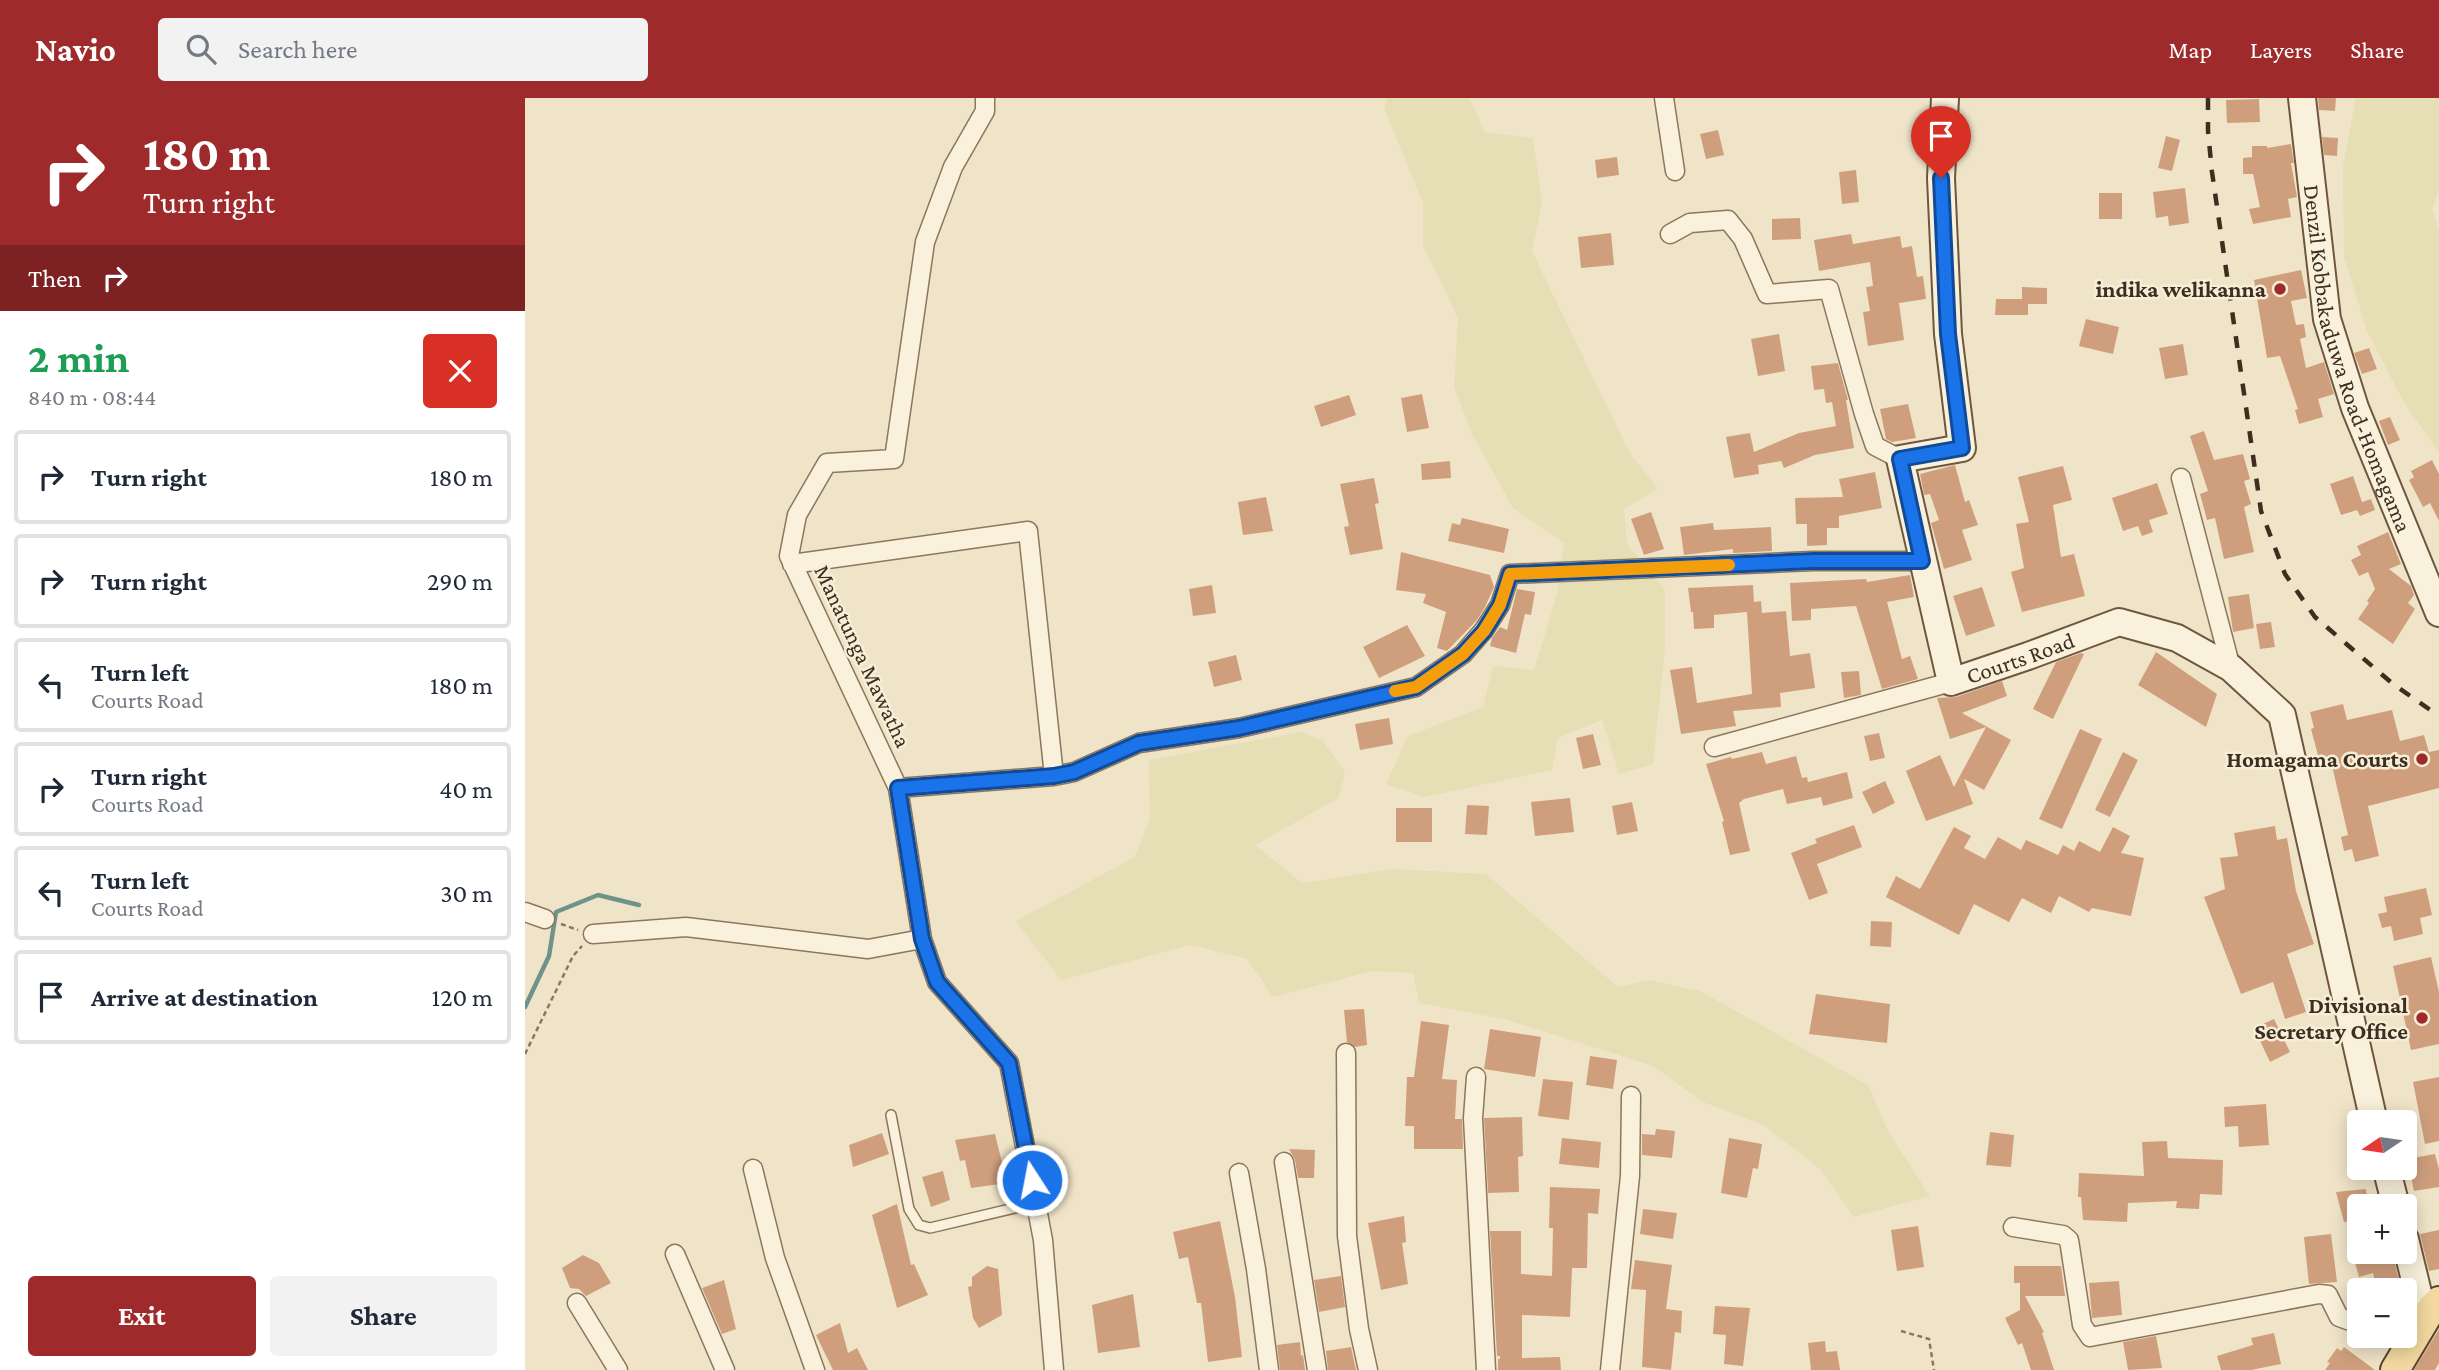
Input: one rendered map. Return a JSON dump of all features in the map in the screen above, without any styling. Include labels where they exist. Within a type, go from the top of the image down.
[{"type":"main road","points":[[2395,1370],[2424,1302]]},
{"type":"street","name":"Manatunga Mawatha","points":[[985,98],[985,111],[953,167],[925,242],[894,459],[827,463],[797,515],[789,556],[898,788],[922,939],[937,982],[1009,1063],[1043,1240],[1054,1370]]},
{"type":"street","points":[[1664,98],[1675,171]]},
{"type":"street","points":[[1670,234],[1690,223],[1728,220],[1743,239],[1766,294],[1829,289],[1875,446],[1900,459],[1962,448],[1947,321],[1941,178],[1945,98]]},
{"type":"street","name":"Denzil Kobbakaduwa Road-Homagama","points":[[2302,98],[2327,319],[2355,408],[2439,613]]},
{"type":"street","name":"Courts Road","points":[[1900,459],[1951,682],[2119,622],[2177,639],[2231,668],[2282,715],[2371,1110]]},
{"type":"street","points":[[2181,478],[2231,668]]},
{"type":"street","points":[[792,564],[1028,531],[1054,776]]},
{"type":"street","points":[[898,788],[1054,776],[1074,772],[1139,743],[1239,728],[1416,687],[1463,654],[1484,631],[1500,605],[1510,574],[1813,561],[1922,561]]},
{"type":"street","points":[[1714,747],[1951,682]]},
{"type":"street","points":[[525,912],[545,919]]},
{"type":"street","points":[[593,934],[686,927],[867,949],[922,939]]},
{"type":"street","points":[[1346,1053],[1347,1236],[1359,1329],[1368,1370]]},
{"type":"street","points":[[1476,1077],[1473,1118],[1486,1370]]},
{"type":"street","points":[[1609,1370],[1630,1175],[1631,1096]]},
{"type":"street","points":[[1284,1162],[1317,1370]]},
{"type":"street","points":[[753,1169],[775,1258],[815,1370]]},
{"type":"street","points":[[1239,1173],[1256,1269],[1269,1370]]},
{"type":"street","points":[[2013,1227],[2063,1235],[2069,1241],[2082,1325],[2090,1337],[2319,1294],[2328,1295],[2339,1317],[2347,1320]]},
{"type":"street","points":[[675,1254],[725,1370]]},
{"type":"street","points":[[2413,1264],[2424,1302]]},
{"type":"street","points":[[577,1303],[618,1370]]},
{"type":"lane","points":[[891,1115],[909,1209],[919,1225],[930,1228],[1036,1203]]},
{"type":"path","points":[[565,925],[570,927]]},
{"type":"path","points":[[525,1054],[573,956],[593,934]]},
{"type":"path","points":[[1901,1331],[1929,1339],[1934,1370]]},
{"type":"shaded area","points":[[1386,98],[1469,98],[1485,132],[1533,138],[1542,203],[1532,251],[1629,452],[1658,489],[1624,509],[1627,544],[1665,590],[1665,648],[1653,764],[1619,774],[1602,720],[1558,738],[1552,770],[1424,797],[1386,784],[1408,736],[1483,707],[1493,666],[1534,670],[1557,594],[1564,543],[1513,508],[1472,434],[1454,387],[1458,318],[1423,245],[1423,203],[1385,111]]},
{"type":"shaded area","points":[[2356,98],[2439,98],[2439,191],[2432,209],[2439,232],[2439,453],[2403,401],[2367,331],[2344,257],[2343,167]]},
{"type":"shaded area","points":[[1301,732],[1322,740],[1345,772],[1339,798],[1255,845],[1302,883],[1393,869],[1486,874],[1618,987],[1649,980],[1700,991],[1868,1085],[1889,1133],[1930,1196],[1854,1217],[1820,1169],[1765,1126],[1703,1102],[1653,1066],[1508,1020],[1419,1003],[1413,973],[1372,971],[1273,997],[1247,959],[1190,945],[1061,980],[1016,921],[1135,857],[1150,818],[1149,760]]},
{"type":"building","points":[[2318,98],[2336,98],[2335,111],[2319,110]]},
{"type":"building","points":[[2259,99],[2260,122],[2227,123],[2226,100]]},
{"type":"building","points":[[1718,130],[1724,155],[1706,159],[1700,134]]},
{"type":"building","points":[[2166,136],[2180,140],[2172,171],[2158,168]]},
{"type":"building","points":[[2322,137],[2338,138],[2337,156],[2324,155]]},
{"type":"building","points":[[2291,144],[2294,163],[2291,163],[2297,197],[2288,199],[2291,217],[2253,224],[2249,209],[2260,207],[2253,174],[2243,174],[2243,158],[2252,157],[2252,146],[2267,148]]},
{"type":"building","points":[[1617,157],[1619,175],[1597,178],[1595,160]]},
{"type":"building","points":[[1856,170],[1859,202],[1842,204],[1839,172]]},
{"type":"building","points":[[2185,188],[2189,223],[2169,226],[2168,216],[2156,218],[2153,192]]},
{"type":"building","points":[[2099,193],[2122,193],[2122,219],[2099,219]]},
{"type":"building","points":[[1800,218],[1801,239],[1772,240],[1772,219]]},
{"type":"building","points":[[1611,233],[1614,265],[1581,268],[1578,237]]},
{"type":"building","points":[[1851,234],[1853,244],[1900,236],[1902,248],[1912,246],[1917,277],[1923,276],[1926,299],[1899,303],[1904,340],[1868,346],[1863,312],[1870,311],[1866,287],[1873,286],[1870,262],[1819,271],[1814,240]]},
{"type":"building","points":[[2301,270],[2307,298],[2291,301],[2296,325],[2304,324],[2306,337],[2300,339],[2306,368],[2324,362],[2334,394],[2318,399],[2323,417],[2299,424],[2295,410],[2298,409],[2280,356],[2267,358],[2254,280]]},
{"type":"building","points":[[2022,287],[2047,288],[2047,304],[2028,304],[2028,315],[1995,315],[1996,299],[2022,299]]},
{"type":"building","points":[[2086,319],[2119,327],[2113,354],[2079,346]]},
{"type":"building","points":[[1779,334],[1785,371],[1758,376],[1751,339]]},
{"type":"building","points":[[2183,344],[2188,375],[2165,379],[2159,348]]},
{"type":"building","points":[[2369,348],[2377,369],[2362,374],[2354,353]]},
{"type":"building","points":[[1838,363],[1848,400],[1854,448],[1815,455],[1784,468],[1781,461],[1758,465],[1759,474],[1734,478],[1726,437],[1750,433],[1754,452],[1799,433],[1836,426],[1832,402],[1826,403],[1824,389],[1814,390],[1811,366]]},
{"type":"building","points":[[1422,394],[1429,428],[1407,432],[1401,398]]},
{"type":"building","points":[[1349,395],[1356,415],[1321,427],[1314,406]]},
{"type":"building","points":[[1908,404],[1916,438],[1892,442],[1886,439],[1880,409]]},
{"type":"building","points":[[2390,417],[2400,440],[2388,445],[2379,421]]},
{"type":"building","points":[[2204,431],[2214,460],[2243,454],[2250,479],[2244,481],[2251,504],[2244,507],[2254,552],[2224,559],[2215,518],[2207,520],[2200,494],[2208,491],[2190,436]]},
{"type":"building","points":[[2432,460],[2439,474],[2439,521],[2430,503],[2423,507],[2409,480],[2414,477],[2411,471]]},
{"type":"building","points":[[1450,461],[1451,478],[1422,480],[1421,464]]},
{"type":"building","points":[[1955,465],[1965,502],[1969,500],[1978,525],[1962,530],[1972,560],[1944,569],[1931,523],[1939,520],[1930,494],[1924,495],[1920,474]]},
{"type":"building","points":[[2063,466],[2072,500],[2053,505],[2061,557],[2074,554],[2085,596],[2022,612],[2011,572],[2024,568],[2016,524],[2029,522],[2018,477]]},
{"type":"building","points":[[1875,472],[1882,508],[1839,516],[1839,528],[1827,528],[1827,545],[1807,546],[1807,524],[1796,524],[1795,498],[1843,497],[1839,479]]},
{"type":"building","points":[[2353,476],[2362,502],[2371,499],[2375,510],[2360,516],[2357,510],[2341,515],[2330,484]]},
{"type":"building","points":[[1374,478],[1379,503],[1375,504],[1383,549],[1350,555],[1344,527],[1349,526],[1340,484]]},
{"type":"building","points":[[2157,483],[2168,514],[2149,520],[2153,532],[2142,536],[2138,526],[2123,531],[2112,498]]},
{"type":"building","points":[[1266,497],[1273,531],[1243,535],[1238,502]]},
{"type":"building","points":[[1651,512],[1664,549],[1644,555],[1631,519]]},
{"type":"building","points":[[1462,518],[1509,529],[1504,553],[1448,541],[1452,523],[1460,525]]},
{"type":"building","points":[[1713,523],[1714,530],[1771,527],[1772,551],[1733,553],[1733,549],[1684,555],[1680,527]]},
{"type":"building","points":[[2388,532],[2401,564],[2389,569],[2411,586],[2414,595],[2408,603],[2415,609],[2393,644],[2358,619],[2375,589],[2368,572],[2359,576],[2351,560],[2361,555],[2357,546]]},
{"type":"building","points":[[1401,552],[1490,575],[1494,587],[1485,607],[1477,620],[1447,651],[1437,648],[1446,612],[1423,603],[1426,594],[1396,590]]},
{"type":"building","points":[[1910,575],[1914,597],[1887,602],[1902,659],[1910,656],[1918,679],[1882,689],[1856,606],[1811,609],[1811,620],[1792,621],[1790,583],[1866,579],[1867,582]]},
{"type":"building","points":[[1212,585],[1216,613],[1193,616],[1189,589]]},
{"type":"building","points":[[1753,585],[1754,602],[1761,601],[1762,613],[1786,611],[1790,656],[1810,653],[1815,688],[1780,693],[1781,707],[1733,711],[1736,726],[1681,734],[1670,670],[1692,667],[1697,703],[1752,694],[1747,612],[1714,615],[1714,628],[1694,629],[1688,588]]},
{"type":"building","points":[[1982,587],[1995,626],[1966,636],[1953,596]]},
{"type":"building","points":[[1517,589],[1535,592],[1531,615],[1525,614],[1516,653],[1490,646],[1500,627],[1507,630]]},
{"type":"building","points":[[2249,594],[2254,628],[2233,632],[2228,597]]},
{"type":"building","points":[[2271,622],[2275,647],[2260,649],[2256,624]]},
{"type":"building","points":[[1407,625],[1425,656],[1379,678],[1363,647]]},
{"type":"building","points":[[2156,652],[2217,694],[2206,727],[2138,685]]},
{"type":"building","points":[[2084,654],[2053,719],[2033,709],[2056,662]]},
{"type":"building","points":[[1236,655],[1242,680],[1214,687],[1208,662]]},
{"type":"building","points":[[1859,671],[1861,695],[1844,698],[1841,672]]},
{"type":"building","points":[[2002,681],[2007,696],[1962,713],[2011,740],[1984,790],[1964,779],[1973,804],[1926,821],[1906,771],[1940,755],[1954,787],[1986,727],[1950,739],[1937,698],[1956,697]]},
{"type":"building","name":"Homagama Courts","points":[[2343,704],[2347,720],[2392,710],[2400,741],[2424,735],[2429,752],[2439,750],[2439,788],[2368,806],[2379,856],[2355,862],[2352,849],[2344,851],[2341,837],[2348,835],[2330,757],[2319,759],[2311,729],[2314,728],[2310,712]]},
{"type":"building","points":[[1389,718],[1393,744],[1360,750],[1355,724]]},
{"type":"building","points":[[2080,729],[2102,739],[2062,829],[2039,819]]},
{"type":"building","points":[[1879,733],[1885,758],[1870,761],[1864,736]]},
{"type":"building","points":[[1593,734],[1601,765],[1583,769],[1576,738]]},
{"type":"building","points":[[1762,752],[1766,764],[1796,756],[1802,778],[1807,777],[1808,782],[1847,772],[1853,798],[1823,806],[1821,797],[1787,804],[1783,789],[1744,799],[1739,803],[1750,851],[1730,855],[1722,822],[1724,821],[1706,764]]},
{"type":"building","points":[[2123,752],[2138,760],[2110,817],[2095,810]]},
{"type":"building","points":[[1885,781],[1895,803],[1873,814],[1862,792]]},
{"type":"building","points":[[1570,798],[1574,832],[1535,836],[1531,802]]},
{"type":"building","points":[[1632,802],[1638,831],[1617,835],[1612,806]]},
{"type":"building","points":[[1467,805],[1489,806],[1487,835],[1465,834]]},
{"type":"building","points":[[1396,808],[1432,808],[1432,842],[1396,842]]},
{"type":"building","points":[[1854,825],[1862,847],[1817,864],[1828,893],[1809,900],[1791,853],[1817,843],[1815,839]]},
{"type":"building","points":[[2275,826],[2277,840],[2287,838],[2296,891],[2314,944],[2287,954],[2306,1012],[2285,1019],[2273,982],[2241,994],[2204,897],[2225,889],[2220,858],[2238,856],[2234,833]]},
{"type":"building","points":[[1954,827],[1971,836],[1964,848],[1985,859],[1998,837],[2021,850],[2026,840],[2058,855],[2063,845],[2074,851],[2079,841],[2100,852],[2113,827],[2130,836],[2121,853],[2144,858],[2131,916],[2092,908],[2089,912],[2059,896],[2051,913],[2022,898],[2009,922],[1974,904],[1959,935],[1886,897],[1896,876],[1920,889]]},
{"type":"building","points":[[2426,888],[2432,915],[2420,918],[2423,934],[2394,941],[2391,926],[2382,928],[2378,914],[2387,912],[2384,897]]},
{"type":"building","points":[[1871,921],[1892,922],[1891,947],[1870,946]]},
{"type":"building","name":"Divisional Secretary Office","points":[[2431,957],[2439,992],[2439,1044],[2411,1050],[2393,966]]},
{"type":"building","points":[[1816,994],[1890,1004],[1887,1043],[1809,1034]]},
{"type":"building","points":[[1364,1009],[1367,1045],[1355,1047],[1347,1042],[1344,1010]]},
{"type":"building","points":[[2274,1019],[2290,1052],[2270,1062],[2254,1028]]},
{"type":"building","points":[[1421,1021],[1449,1025],[1442,1079],[1457,1080],[1455,1119],[1462,1119],[1463,1149],[1414,1149],[1414,1126],[1405,1126],[1407,1077],[1414,1077]]},
{"type":"building","points":[[1490,1029],[1541,1037],[1535,1077],[1484,1069]]},
{"type":"building","points":[[1590,1056],[1617,1060],[1613,1089],[1586,1085]]},
{"type":"building","points":[[2439,1077],[2439,1141],[2425,1144],[2413,1082]]},
{"type":"building","points":[[1543,1079],[1573,1082],[1569,1120],[1538,1116]]},
{"type":"building","points":[[2266,1104],[2269,1145],[2239,1147],[2238,1126],[2225,1127],[2224,1107]]},
{"type":"building","points":[[1522,1117],[1523,1156],[1518,1157],[1519,1192],[1488,1193],[1484,1118]]},
{"type":"building","points":[[1656,1129],[1675,1131],[1672,1158],[1642,1155],[1642,1134],[1655,1135]]},
{"type":"building","points":[[1990,1132],[2014,1135],[2011,1167],[1986,1165]]},
{"type":"building","points":[[882,1133],[889,1154],[853,1167],[849,1145]]},
{"type":"building","points":[[995,1134],[1007,1183],[971,1188],[965,1160],[960,1161],[955,1140]]},
{"type":"building","points":[[1562,1138],[1601,1142],[1599,1168],[1559,1164]]},
{"type":"building","points":[[1729,1138],[1762,1144],[1758,1169],[1753,1168],[1747,1198],[1721,1193]]},
{"type":"building","points":[[2167,1141],[2168,1158],[2223,1160],[2222,1195],[2200,1194],[2199,1209],[2176,1208],[2177,1201],[2128,1203],[2127,1222],[2083,1220],[2081,1197],[2078,1197],[2079,1173],[2144,1176],[2142,1142]]},
{"type":"building","points":[[1289,1149],[1315,1150],[1314,1178],[1298,1178],[1295,1160]]},
{"type":"building","points":[[2435,1154],[2439,1169],[2439,1187],[2414,1191],[2412,1180],[2417,1180],[2417,1157]]},
{"type":"building","points":[[943,1171],[950,1200],[931,1207],[922,1177]]},
{"type":"building","points":[[1550,1187],[1600,1189],[1598,1214],[1588,1213],[1587,1268],[1572,1268],[1570,1317],[1522,1315],[1522,1358],[1560,1357],[1561,1370],[1498,1370],[1500,1356],[1497,1356],[1490,1231],[1521,1231],[1521,1274],[1552,1276]]},
{"type":"building","points":[[2366,1189],[2367,1194],[2347,1194],[2347,1222],[2344,1222],[2336,1192]]},
{"type":"building","points":[[897,1204],[911,1265],[914,1264],[928,1295],[897,1308],[872,1215]]},
{"type":"building","points":[[1643,1209],[1677,1213],[1673,1239],[1640,1234]]},
{"type":"building","points":[[1404,1216],[1406,1242],[1402,1243],[1408,1284],[1381,1290],[1368,1223]]},
{"type":"building","points":[[1220,1221],[1235,1297],[1242,1357],[1208,1362],[1201,1303],[1197,1303],[1188,1257],[1179,1259],[1173,1232]]},
{"type":"building","points":[[1918,1226],[1924,1267],[1897,1271],[1891,1230]]},
{"type":"building","points":[[2439,1230],[2439,1269],[2429,1271],[2420,1234]]},
{"type":"building","points":[[2331,1234],[2337,1282],[2309,1284],[2304,1237]]},
{"type":"building","points":[[583,1255],[599,1263],[611,1283],[586,1296],[579,1289],[570,1288],[562,1268]]},
{"type":"building","points":[[1635,1260],[1672,1265],[1666,1309],[1682,1311],[1681,1333],[1675,1332],[1671,1370],[1642,1367],[1646,1290],[1631,1289]]},
{"type":"building","points":[[2356,1264],[2395,1264],[2398,1278],[2374,1278],[2373,1273],[2359,1277]]},
{"type":"building","points":[[987,1266],[998,1269],[1002,1315],[979,1328],[973,1318],[968,1287],[972,1286],[972,1277]]},
{"type":"building","points":[[2014,1266],[2061,1266],[2065,1296],[2025,1296],[2044,1332],[2042,1333],[2054,1370],[2031,1370],[2022,1343],[2018,1345],[2005,1318],[2020,1310],[2020,1283],[2014,1283]]},
{"type":"building","points":[[1341,1276],[1345,1307],[1319,1312],[1314,1280]]},
{"type":"building","points":[[724,1280],[736,1329],[722,1334],[702,1288]]},
{"type":"building","points":[[2119,1281],[2122,1315],[2092,1318],[2089,1283]]},
{"type":"building","points":[[1133,1294],[1140,1347],[1098,1353],[1092,1305]]},
{"type":"building","points":[[1715,1306],[1750,1308],[1743,1366],[1724,1364],[1726,1335],[1713,1334]]},
{"type":"building","points":[[840,1323],[848,1353],[857,1348],[868,1370],[833,1370],[816,1335]]},
{"type":"building","points":[[2439,1329],[2439,1363],[2435,1370],[2414,1370]]},
{"type":"building","points":[[2274,1333],[2281,1364],[2251,1370],[2221,1370],[2217,1356],[2253,1345],[2251,1338]]},
{"type":"building","points":[[2156,1336],[2162,1368],[2128,1370],[2123,1342]]},
{"type":"building","points":[[1825,1341],[1826,1352],[1837,1351],[1840,1370],[1811,1370],[1808,1343]]},
{"type":"building","points":[[1300,1342],[1305,1370],[1280,1370],[1277,1345]]},
{"type":"building","points":[[1351,1347],[1356,1370],[1328,1370],[1326,1351]]},
{"type":"building","points":[[2344,1347],[2375,1370],[2325,1370],[2337,1348],[2341,1351]]},
{"type":"waterway","points":[[525,1007],[549,956],[556,912],[598,895],[639,905]]},
{"type":"railway","points":[[2208,98],[2212,172],[2261,511],[2285,574],[2315,617],[2393,684],[2439,716]]},
{"type":"slow traffic","points":[[1395,691],[1416,687],[1463,654],[1484,631],[1500,605],[1510,574],[1729,565]]},
{"type":"place","name":"indika welikanna","points":[[2280,289]]},
{"type":"place","name":"Homagama Courts","points":[[2422,759]]},
{"type":"place","name":"Divisional Secretary Office","points":[[2422,1018]]},
{"type":"route","points":[[1032,1180],[1009,1063],[937,982],[922,939],[898,788],[1054,776],[1074,772],[1139,743],[1239,728],[1416,687],[1463,654],[1484,631],[1500,605],[1510,574],[1813,561],[1922,561],[1900,459],[1962,448],[1948,334],[1941,178]]}]
